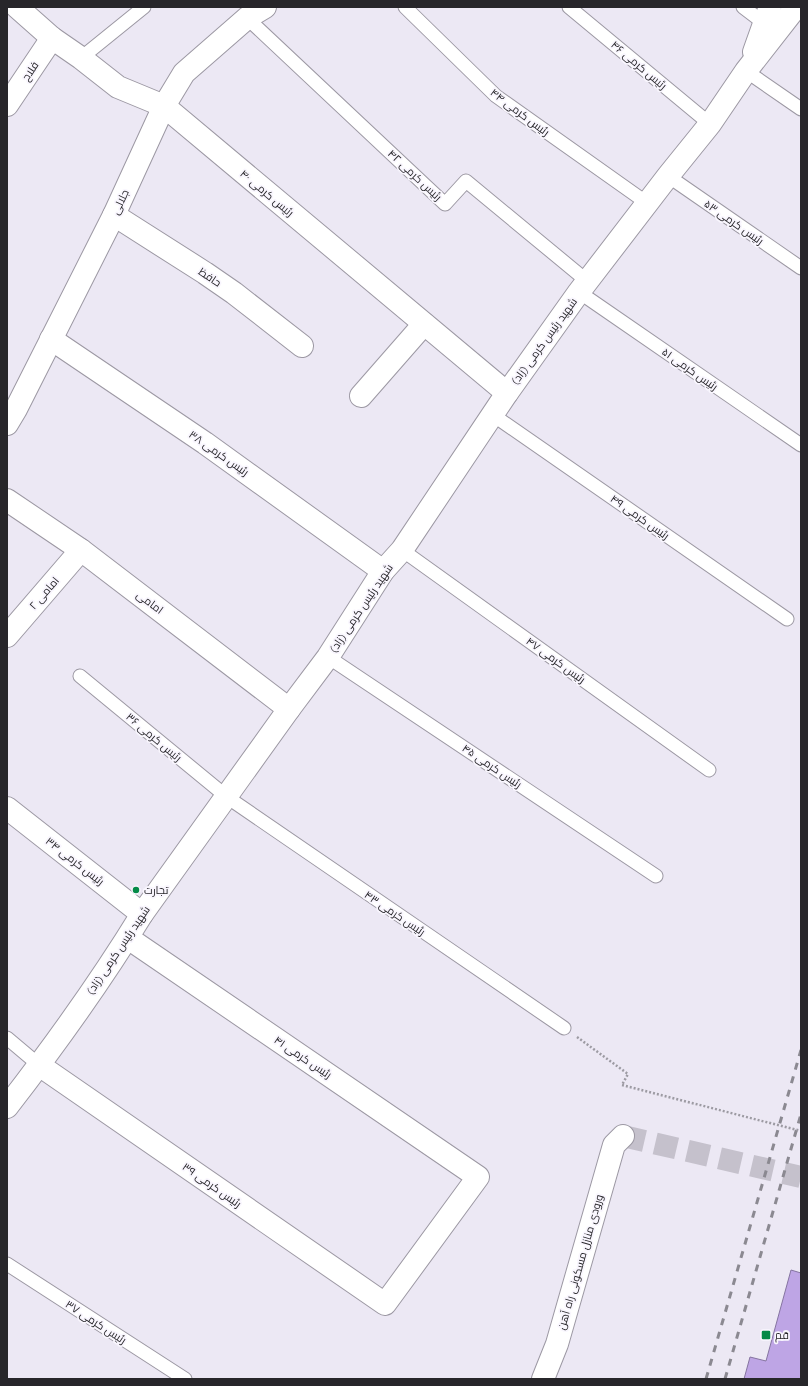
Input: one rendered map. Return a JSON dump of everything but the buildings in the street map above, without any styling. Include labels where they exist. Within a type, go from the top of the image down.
[{"type":"street","name":"رئیس کرمی ۴۰","points":[[17,7],[52,38],[81,58],[118,87],[164,106],[507,393]]},
{"type":"street","points":[[746,72],[796,7]]},
{"type":"street","name":"جلالی","points":[[7,424],[114,215],[164,106],[184,73],[256,13]]},
{"type":"street","points":[[746,72],[767,15]]},
{"type":"street","name":"فلاح","points":[[7,105],[52,38]]},
{"type":"street","name":"شهید رئیس کرمی (زاد)","points":[[7,1107],[39,1065],[128,938],[142,914],[328,657],[383,571],[402,550],[507,393],[583,287],[710,124],[746,72]]},
{"type":"street","name":"حافظ","points":[[114,215],[205,273],[302,346]]},
{"type":"street","points":[[361,396],[424,324]]},
{"type":"street","name":"رئیس کرمی ۳۸","points":[[51,339],[205,443],[383,571]]},
{"type":"street","name":"امامی","points":[[7,500],[81,550],[289,709]]},
{"type":"street","name":"امامی ۲","points":[[7,636],[81,550]]},
{"type":"street","name":"رئیس کرمی ۳۴","points":[[7,808],[142,914]]},
{"type":"street","name":"رئیس کرمی ۴۱","points":[[128,938],[478,1177],[385,1304]]},
{"type":"street","name":"رئیس کرمی ۳۹","points":[[39,1065],[385,1304]]},
{"type":"street","name":"ورودی منازل مسکونی راه آهن","points":[[543,1379],[557,1344],[618,1140]]},
{"type":"lane","points":[[81,58],[144,7]]},
{"type":"lane","name":"رئیس کرمی ۴۴","points":[[405,7],[496,96],[647,203]]},
{"type":"lane","name":"رئیس کرمی ۴۶","points":[[569,7],[710,124]]},
{"type":"lane","points":[[743,7],[767,15]]},
{"type":"lane","name":"رئیس کرمی ۴۲","points":[[256,13],[445,204],[466,181],[583,287]]},
{"type":"lane","points":[[746,72],[801,109]]},
{"type":"lane","name":"رئیس کرمی ۵۳","points":[[668,176],[801,268]]},
{"type":"lane","name":"رئیس کرمی ۵۱","points":[[583,287],[801,446]]},
{"type":"lane","name":"رئیس کرمی ۴۹","points":[[493,415],[786,619]]},
{"type":"lane","name":"رئیس کرمی ۴۷","points":[[402,550],[709,770]]},
{"type":"lane","name":"رئیس کرمی ۴۵","points":[[328,657],[656,876]]},
{"type":"lane","name":"رئیس کرمی ۳۶","points":[[80,676],[227,798]]},
{"type":"lane","name":"رئیس کرمی ۴۳","points":[[227,798],[564,1028]]},
{"type":"lane","points":[[7,1038],[39,1065]]},
{"type":"lane","name":"رئیس کرمی ۳۷","points":[[7,1264],[185,1379]]},
{"type":"path","points":[[564,1028],[628,1074],[622,1085],[801,1131]]},
{"type":"tunnel","points":[[623,1136],[801,1177]]},
{"type":"railway","points":[[706,1379],[801,1050]]},
{"type":"railway","points":[[725,1379],[801,1114]]},
{"type":"place","name":"تجارت","points":[[136,890]]},
{"type":"place","name":"قم","points":[[766,1335]]}]
